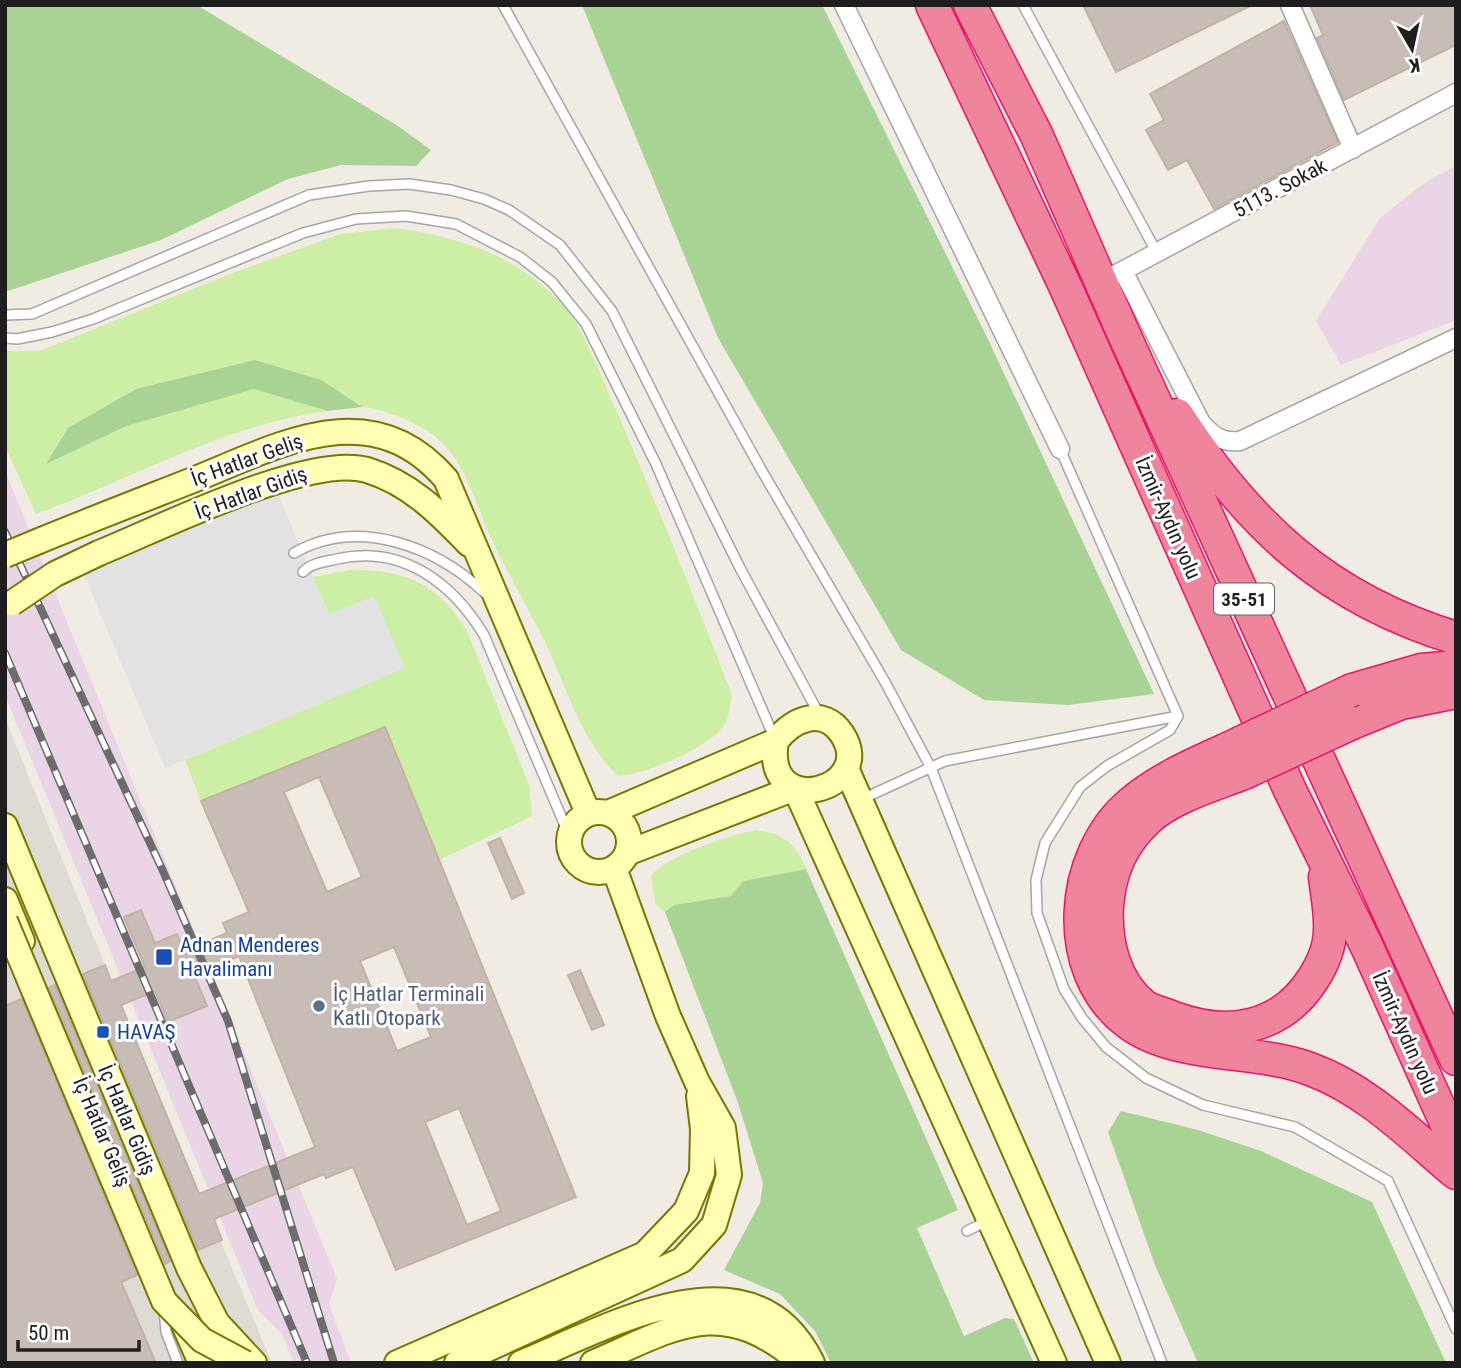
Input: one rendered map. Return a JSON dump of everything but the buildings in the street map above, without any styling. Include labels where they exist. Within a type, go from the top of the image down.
[{"type":"highway","name":"İzmir-Aydın yolu","points":[[932,5],[1066,288],[1289,788],[1323,855],[1456,1145]]},
{"type":"highway","name":"İzmir-Aydın yolu","points":[[970,5],[1113,277],[1122,330],[1456,1059]]},
{"type":"highway","points":[[1122,330],[1213,470],[1265,528],[1346,592],[1413,625],[1456,638]]},
{"type":"highway","points":[[1323,855],[1330,931],[1322,965],[1300,999],[1278,1016],[1231,1029],[1182,1021],[1145,1007],[1124,983],[1105,934],[1109,879],[1116,860],[1129,839],[1151,816],[1195,793],[1234,762],[1352,690],[1421,670],[1456,667]]},
{"type":"highway","points":[[1456,692],[1401,703],[1352,723],[1153,787],[1129,804],[1095,854],[1084,883],[1081,942],[1099,995],[1129,1024],[1185,1048],[1256,1055],[1311,1069],[1373,1103],[1456,1173]]},
{"type":"street","points":[[844,5],[1060,449]]},
{"type":"street","points":[[1290,5],[1353,149]]},
{"type":"street","name":"5113. Sokak","points":[[1113,277],[1456,93]]},
{"type":"street","points":[[1113,277],[1200,423],[1211,434],[1227,442],[1240,441],[1456,338]]},
{"type":"street","name":"İç Hatlar Geliş","points":[[5,555],[285,441],[329,432],[366,433],[406,443],[431,462],[446,480],[511,628],[598,813]]},
{"type":"street","name":"İç Hatlar Gidiş","points":[[7,608],[55,574],[99,553],[272,482],[306,471],[342,466],[366,470],[424,498],[480,554]]},
{"type":"street","points":[[846,768],[830,786],[807,791],[795,788],[621,860],[605,872],[585,869],[572,855],[569,835],[573,826],[598,813],[776,741],[788,726],[798,720],[822,719],[833,724],[847,744],[846,768],[860,801],[1108,1363]]},
{"type":"street","points":[[776,741],[775,759],[778,771],[795,788],[1054,1363]]},
{"type":"street","points":[[457,1363],[682,1260],[714,1225],[729,1174],[723,1128],[697,1082],[668,1016],[621,860],[628,833],[624,824],[598,813]]},
{"type":"street","name":"İç Hatlar Gidiş","points":[[5,826],[189,1268],[217,1323],[254,1363]]},
{"type":"street","name":"İç Hatlar Geliş","points":[[5,854],[220,1363]]},
{"type":"street","name":"İç Hatlar Geliş","points":[[5,900],[201,1363]]},
{"type":"street","name":"İç Hatlar Gidiş","points":[[5,921],[164,1301],[202,1340],[246,1363]]},
{"type":"street","points":[[407,1359],[645,1254],[686,1211],[702,1173],[704,1129],[697,1082]]},
{"type":"street","points":[[521,1363],[634,1317],[693,1300],[714,1298],[766,1309],[803,1344],[812,1363]]},
{"type":"street","points":[[593,1363],[681,1326],[717,1322],[751,1328],[776,1341],[801,1363]]},
{"type":"lane","points":[[503,5],[762,471],[885,681],[931,768],[1162,1363]]},
{"type":"lane","points":[[1023,5],[1157,253]]},
{"type":"lane","points":[[5,315],[32,314],[309,195],[369,186],[409,184],[451,190],[485,199],[509,211],[559,245],[612,311],[740,568],[822,719]]},
{"type":"lane","points":[[5,338],[52,332],[303,233],[356,219],[405,216],[456,224],[520,257],[552,282],[586,324],[656,464],[776,741]]},
{"type":"lane","points":[[1060,449],[1178,716]]},
{"type":"lane","points":[[294,553],[337,540],[360,537],[418,547],[467,576],[487,594],[511,628]]},
{"type":"lane","points":[[303,572],[308,566],[347,557],[390,558],[420,569],[450,589],[467,607],[484,635],[569,835]]},
{"type":"lane","points":[[860,801],[961,757],[1178,716]]},
{"type":"lane","points":[[1178,716],[1170,730],[1107,766],[1080,788],[1045,843],[1036,880],[1037,913],[1064,989],[1082,1018],[1106,1047],[1146,1079],[1203,1105],[1295,1127],[1388,1181],[1456,1329]]},
{"type":"lane","points":[[967,1231],[990,1220]]},
{"type":"lane","points":[[164,1301],[166,1332],[178,1363]]},
{"type":"shaded area","points":[[1456,166],[1456,320],[1341,365],[1316,321],[1380,218],[1424,183]]},
{"type":"shaded area","points":[[5,471],[337,1279],[329,1304],[351,1363],[294,1363],[282,1334],[258,1310],[5,695]]},
{"type":"shaded area","points":[[277,491],[328,614],[374,596],[405,668],[165,768],[83,572]]},
{"type":"shaded area","points":[[5,718],[121,1005],[272,1363],[5,1363]]},
{"type":"green space","points":[[5,5],[200,7],[398,126],[431,150],[416,166],[341,165],[288,179],[161,240],[5,292]]},
{"type":"green space","points":[[582,5],[822,5],[986,335],[1154,694],[1068,705],[984,700],[901,650],[718,338]]},
{"type":"green space","points":[[395,228],[465,243],[508,262],[546,289],[564,306],[579,328],[646,481],[732,695],[726,722],[718,732],[693,750],[661,765],[618,776],[604,761],[573,708],[549,650],[491,538],[455,458],[430,433],[396,415],[357,407],[283,419],[211,442],[36,514],[5,446],[5,351],[40,351],[230,274],[341,234]]},
{"type":"green space","points":[[255,360],[321,380],[362,407],[328,411],[254,389],[126,426],[46,464],[68,428],[136,389]]},
{"type":"green space","points":[[350,570],[387,573],[418,582],[431,590],[456,614],[467,631],[529,785],[532,816],[439,860],[385,727],[201,801],[185,760],[404,668],[329,615],[313,577]]},
{"type":"green space","points":[[756,830],[774,834],[787,841],[798,852],[806,869],[743,881],[731,896],[674,905],[665,912],[656,905],[651,877],[658,869],[683,854],[731,836]]},
{"type":"green space","points":[[806,869],[958,1210],[917,1228],[964,1336],[1005,1318],[1014,1319],[1034,1363],[831,1363],[815,1331],[780,1294],[724,1270],[760,1203],[763,1183],[737,1100],[665,912],[674,905],[731,896],[743,881]]},
{"type":"green space","points":[[1121,1111],[1198,1130],[1261,1151],[1372,1202],[1446,1363],[1198,1363],[1155,1265],[1108,1132]]},
{"type":"railway","points":[[5,532],[163,871],[228,1021],[334,1363]]},
{"type":"railway","points":[[5,653],[307,1363]]},
{"type":"place","name":"Adnan Menderes Havalimanı","points":[[164,957]]},
{"type":"place","name":"İç Hatlar Terminali Katlı Otopark","points":[[319,1006]]},
{"type":"place","name":"HAVAŞ","points":[[103,1032]]}]
